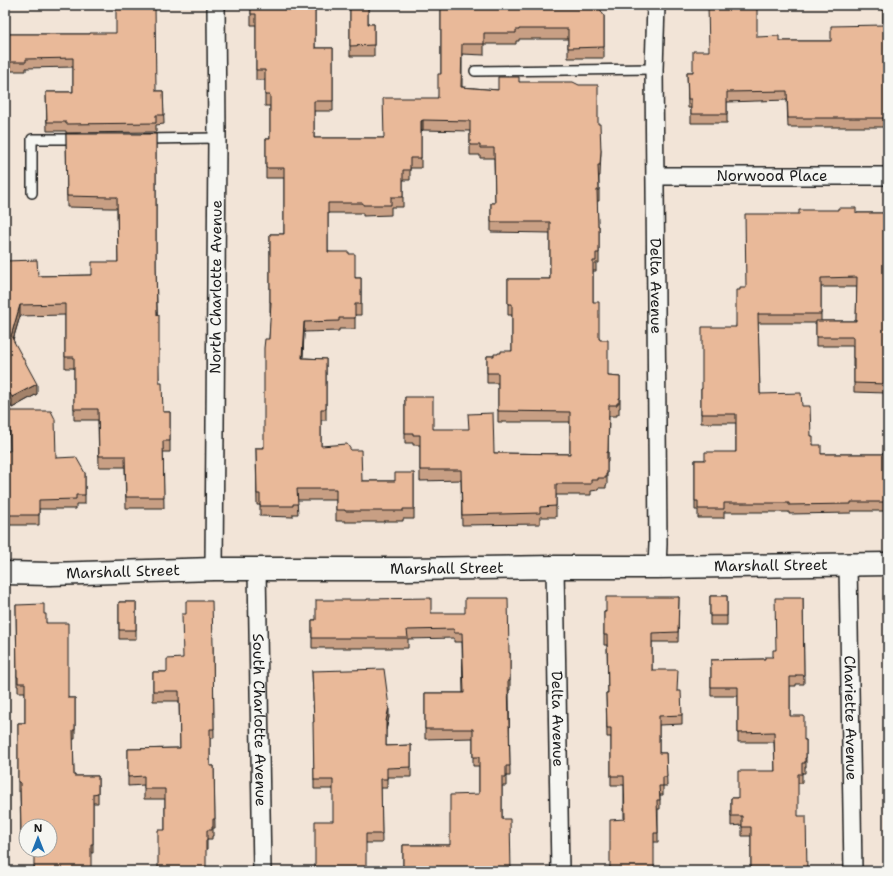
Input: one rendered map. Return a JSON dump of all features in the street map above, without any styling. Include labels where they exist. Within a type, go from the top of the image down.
[{"type":"street","name":"North Charlotte Avenue","points":[[214,569],[217,138],[216,5]]},
{"type":"street","name":"Delta Avenue","points":[[656,5],[654,69],[656,176],[657,567]]},
{"type":"street","name":"Norwood Place","points":[[656,176],[888,176]]},
{"type":"street","name":"Chariette Avenue","points":[[848,564],[853,871]]},
{"type":"street","name":"Marshall Street","points":[[5,573],[50,574],[214,569],[257,570],[888,564]]},
{"type":"street","name":"Delta Avenue","points":[[555,567],[560,871]]},
{"type":"street","name":"South Charlotte Avenue","points":[[257,570],[262,871]]},
{"type":"lane","points":[[475,71],[654,69]]},
{"type":"lane","points":[[132,139],[217,138]]},
{"type":"lane","points":[[32,193],[32,139],[86,139]]},
{"type":"building","points":[[116,5],[155,5],[156,91],[163,91],[164,115],[156,115],[156,123],[66,124],[66,122],[47,122],[46,92],[73,92],[73,58],[26,59],[26,62],[5,62],[5,34],[116,33]]},
{"type":"building","points":[[251,5],[315,5],[315,48],[333,48],[333,101],[314,101],[314,138],[384,138],[383,98],[438,98],[438,74],[441,74],[441,5],[598,5],[604,16],[604,47],[568,48],[568,29],[519,29],[516,30],[516,33],[484,33],[484,44],[462,44],[461,87],[498,90],[498,77],[519,77],[519,82],[573,82],[579,85],[598,85],[598,124],[600,124],[601,151],[600,165],[598,165],[599,190],[597,190],[599,253],[596,253],[596,261],[593,261],[593,302],[599,302],[599,339],[608,340],[608,376],[620,377],[619,403],[617,403],[617,405],[609,405],[606,478],[591,480],[591,484],[556,484],[556,506],[540,507],[540,513],[462,515],[461,470],[420,470],[420,435],[405,433],[405,397],[433,397],[433,429],[469,429],[468,414],[493,413],[494,453],[570,454],[570,412],[498,411],[498,373],[487,373],[487,356],[494,356],[494,354],[501,353],[501,351],[512,351],[512,304],[508,304],[508,279],[550,279],[550,222],[491,222],[491,203],[495,203],[494,148],[480,148],[480,145],[470,145],[470,121],[423,120],[421,121],[421,158],[410,158],[410,170],[403,170],[403,197],[391,197],[391,205],[328,203],[328,252],[349,252],[349,254],[355,254],[355,278],[361,278],[361,304],[355,304],[355,318],[339,318],[339,321],[304,322],[302,358],[326,359],[326,409],[321,409],[321,446],[347,444],[351,450],[361,450],[362,481],[395,481],[395,473],[414,473],[414,509],[403,509],[403,511],[336,510],[336,489],[297,489],[298,504],[293,504],[293,506],[260,506],[260,494],[257,494],[256,448],[264,448],[264,348],[265,339],[269,339],[271,302],[270,234],[284,234],[284,168],[266,168],[266,139],[270,139],[270,95],[265,95],[265,70],[256,70],[256,14],[251,14]]},
{"type":"building","points":[[350,5],[368,5],[368,24],[374,24],[374,45],[350,46]]},
{"type":"building","points":[[708,5],[757,5],[757,37],[779,36],[779,41],[831,41],[831,26],[883,25],[883,5],[888,5],[888,118],[788,118],[787,91],[727,92],[727,114],[691,114],[691,99],[688,99],[687,72],[693,72],[693,51],[709,51]]},
{"type":"building","points":[[66,134],[156,134],[156,265],[157,315],[159,315],[159,383],[162,383],[163,412],[170,412],[170,441],[163,441],[164,497],[126,497],[125,456],[99,456],[98,409],[74,409],[74,357],[65,357],[65,304],[20,305],[11,336],[37,384],[12,397],[5,385],[5,261],[37,260],[38,276],[92,275],[92,262],[118,262],[117,197],[67,196]]},
{"type":"building","points":[[838,208],[856,208],[856,213],[888,213],[888,502],[789,505],[789,503],[724,503],[724,509],[698,509],[698,501],[695,501],[695,460],[705,460],[705,452],[736,452],[736,414],[701,414],[702,327],[736,327],[736,290],[746,288],[745,214],[799,214],[799,210],[838,210]],"holes":[[[857,277],[856,321],[816,321],[816,337],[853,337],[854,383],[886,384],[886,454],[821,454],[821,445],[813,445],[813,436],[811,436],[810,406],[802,406],[801,393],[760,394],[758,314],[821,314],[821,278]]]},
{"type":"building","points":[[9,411],[51,411],[55,419],[56,458],[76,457],[85,473],[85,495],[76,495],[76,499],[39,500],[39,515],[8,515],[8,513],[5,513],[5,451],[10,451]]},
{"type":"building","points":[[710,596],[727,596],[727,616],[710,616]]},
{"type":"building","points":[[606,597],[679,597],[678,632],[652,633],[652,670],[678,670],[677,691],[681,691],[682,715],[659,716],[659,753],[666,753],[667,777],[663,777],[663,786],[659,786],[660,800],[657,800],[658,833],[654,833],[654,871],[610,871],[610,820],[625,819],[624,776],[611,776],[611,728],[607,728],[606,693],[608,693],[607,635],[604,635],[604,612],[606,612]]},
{"type":"building","points":[[431,598],[431,613],[465,613],[465,598],[508,598],[510,653],[510,681],[508,681],[510,766],[506,766],[506,777],[502,777],[502,819],[510,819],[511,871],[463,871],[463,868],[403,869],[403,845],[450,845],[450,795],[479,794],[479,757],[473,757],[473,729],[425,729],[425,693],[464,693],[462,633],[454,633],[454,629],[407,630],[408,638],[312,638],[312,620],[316,620],[316,600]]},
{"type":"building","points":[[775,598],[803,598],[804,675],[790,677],[790,716],[804,716],[806,758],[805,763],[802,763],[802,774],[798,774],[798,816],[806,816],[807,871],[745,871],[745,868],[751,868],[751,827],[742,827],[742,816],[731,816],[731,798],[738,798],[738,771],[775,771],[774,732],[738,733],[738,687],[711,687],[711,660],[765,659],[765,657],[773,657],[773,650],[776,650]]},
{"type":"building","points":[[186,601],[212,601],[214,729],[210,729],[210,766],[214,766],[215,819],[213,819],[212,830],[207,830],[206,871],[158,871],[158,830],[165,830],[165,789],[144,789],[144,776],[128,777],[128,749],[180,748],[179,691],[153,691],[153,672],[167,672],[167,659],[183,658],[182,614],[186,614]]},
{"type":"building","points":[[119,602],[136,602],[136,630],[119,630]]},
{"type":"building","points":[[44,604],[46,623],[68,623],[68,698],[75,698],[75,730],[73,730],[74,776],[98,776],[98,793],[93,794],[93,844],[91,844],[91,871],[34,871],[34,858],[58,858],[58,818],[21,818],[20,782],[18,782],[18,723],[25,723],[25,683],[18,683],[17,677],[16,605]]},
{"type":"building","points":[[384,669],[389,707],[386,721],[386,746],[411,745],[411,767],[387,768],[387,779],[381,779],[382,834],[366,834],[366,871],[315,871],[315,821],[333,821],[333,780],[314,780],[312,671]]}]
